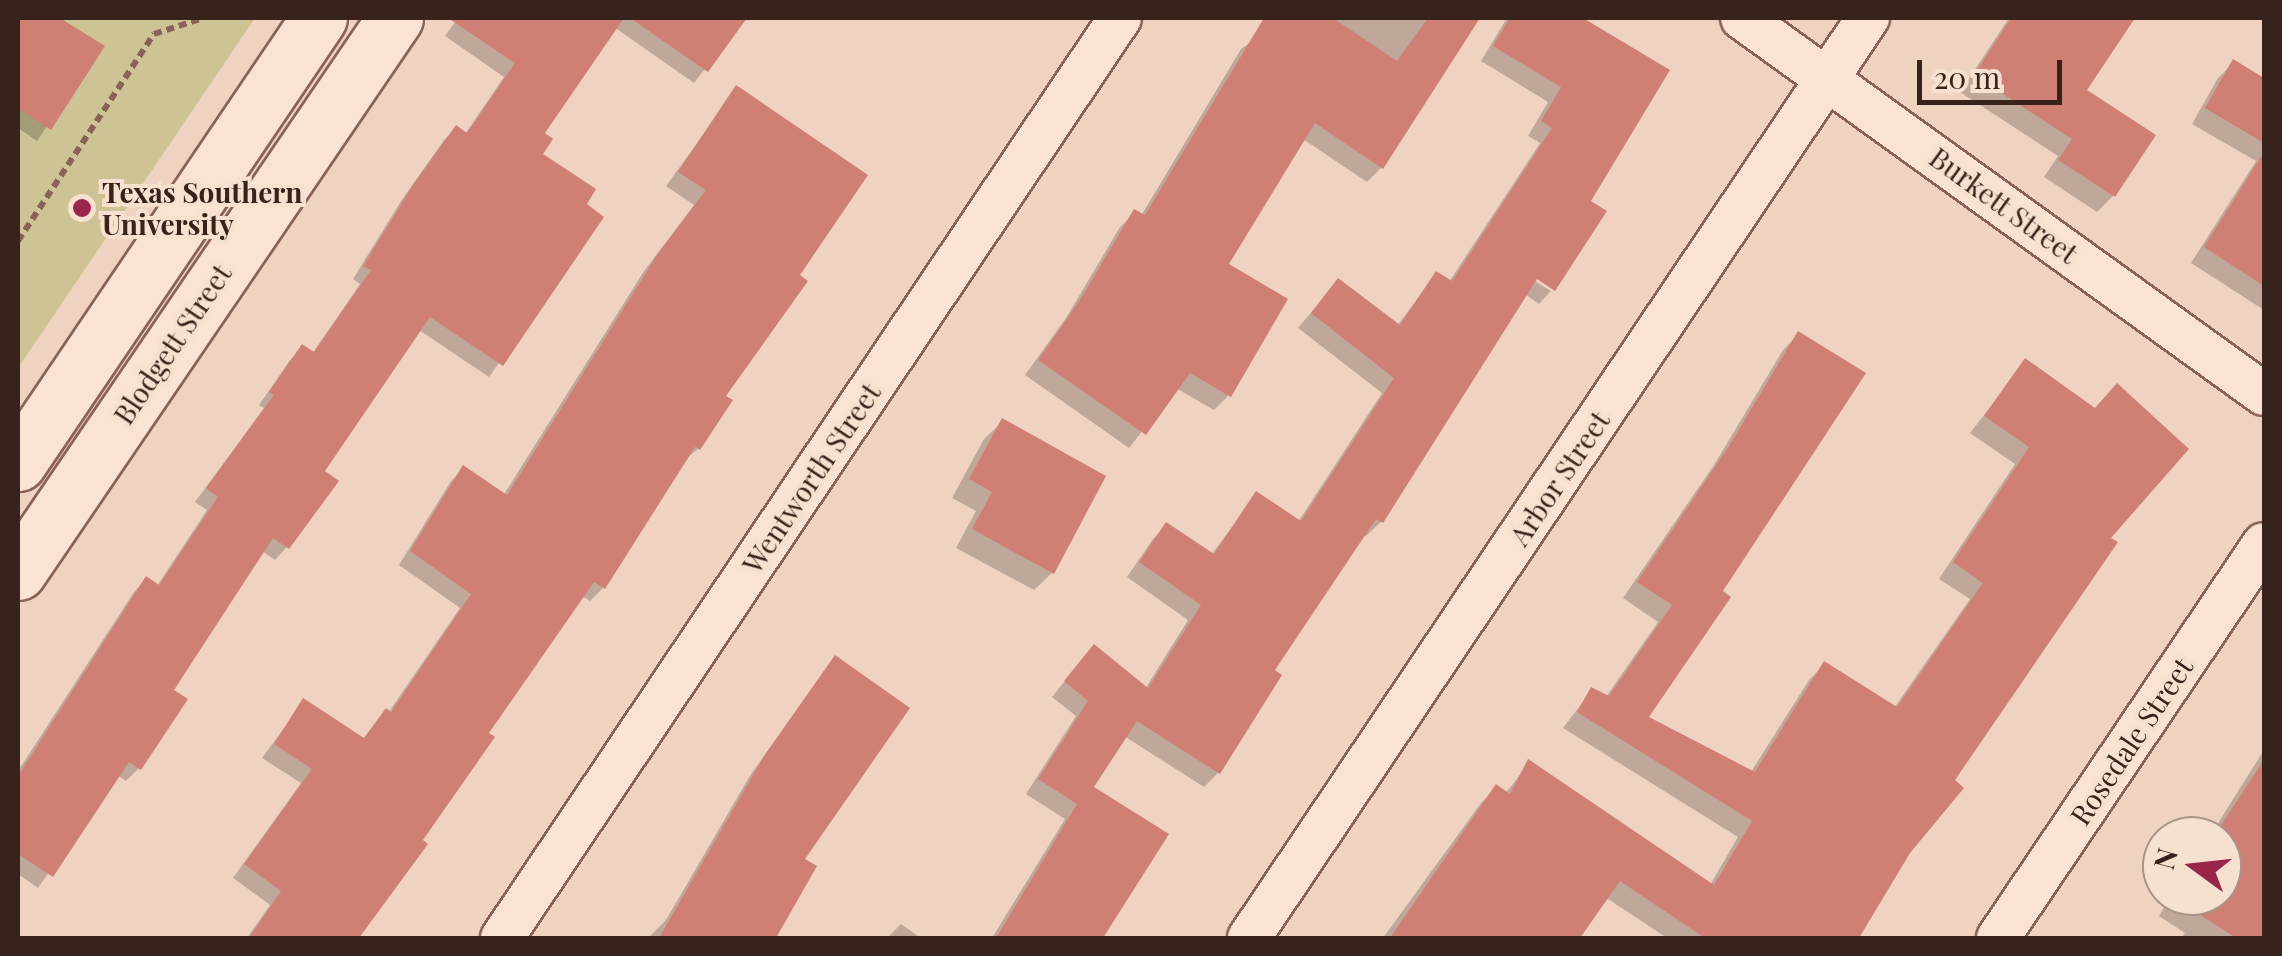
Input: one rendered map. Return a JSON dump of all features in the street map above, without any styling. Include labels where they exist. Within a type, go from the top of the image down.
[{"type":"main road","points":[[18,464],[319,18]]},
{"type":"main road","name":"Blodgett Street","points":[[18,572],[395,18]]},
{"type":"main road","points":[[119,315],[167,350]]},
{"type":"street","name":"Wentworth Street","points":[[502,938],[1120,18]]},
{"type":"street","name":"Burkett Street","points":[[1742,18],[2264,394]]},
{"type":"street","name":"Arbor Street","points":[[1249,938],[1868,18]]},
{"type":"street","name":"Rosedale Street","points":[[1998,938],[2264,544]]},
{"type":"path","points":[[18,241],[154,34],[203,18]]},
{"type":"shaded area","name":"Texas Southern University","points":[[18,18],[255,18],[18,368]]},
{"type":"building","points":[[18,18],[60,18],[105,46],[51,130],[18,108]]},
{"type":"building","points":[[448,18],[624,18],[545,133],[553,139],[543,154],[596,189],[587,204],[604,217],[503,366],[430,317],[325,471],[339,481],[289,549],[273,538],[174,690],[188,699],[141,770],[129,762],[53,877],[18,854],[18,776],[146,576],[159,585],[218,497],[206,488],[274,395],[269,392],[302,344],[314,352],[371,270],[363,266],[413,185],[456,125],[467,133],[515,63]]},
{"type":"building","points":[[630,18],[747,18],[708,72]]},
{"type":"building","points":[[1264,18],[1333,18],[1397,61],[1428,18],[1480,18],[1383,169],[1315,123],[1229,264],[1288,299],[1231,397],[1190,373],[1146,435],[1038,360],[1080,300],[1134,209],[1145,215]]},
{"type":"building","points":[[1510,18],[1583,18],[1670,70],[1591,201],[1607,211],[1555,291],[1537,279],[1383,523],[1376,519],[1275,670],[1282,675],[1220,774],[1137,721],[1094,787],[1169,834],[1103,938],[996,938],[1077,804],[1038,779],[1088,701],[1064,681],[1094,644],[1148,688],[1201,605],[1139,562],[1166,522],[1214,554],[1256,491],[1301,521],[1394,378],[1311,313],[1338,278],[1400,325],[1436,271],[1452,281],[1552,128],[1541,121],[1561,87],[1493,46]]},
{"type":"building","points":[[2011,18],[2135,18],[2087,90],[2156,135],[2115,197],[2058,160],[2072,139],[1974,75]]},
{"type":"building","points":[[2233,59],[2264,78],[2264,143],[2205,108]]},
{"type":"building","points":[[736,85],[868,175],[800,275],[808,281],[726,396],[733,400],[700,450],[695,447],[605,589],[594,582],[489,733],[495,737],[423,840],[428,844],[359,938],[249,938],[281,891],[244,864],[312,769],[274,744],[303,698],[364,738],[386,708],[391,712],[471,594],[410,551],[463,465],[507,495],[657,255],[706,190],[678,172]]},
{"type":"building","points":[[2264,152],[2264,286],[2204,247]]},
{"type":"building","points":[[1798,331],[1866,373],[1723,591],[1731,597],[1649,717],[1755,772],[1824,661],[1897,707],[1983,583],[1953,562],[2029,447],[1984,416],[2025,358],[2095,408],[2117,383],[2189,449],[2111,538],[2118,542],[1955,780],[1964,788],[1910,853],[1859,938],[1705,938],[1620,881],[1580,938],[1390,938],[1496,784],[1510,794],[1528,759],[1714,885],[1752,821],[1577,712],[1591,687],[1609,696],[1672,605],[1637,582],[1729,446]]},
{"type":"building","points":[[1002,418],[1106,476],[1054,574],[972,529],[992,492],[969,479]]},
{"type":"building","points":[[835,655],[910,708],[805,859],[817,866],[776,938],[659,938],[764,756]]},
{"type":"building","points":[[2264,760],[2264,938],[2236,938],[2202,916],[2242,916],[2242,816],[2227,816]]},
{"type":"place","name":"Texas Southern University","points":[[82,208]]}]
